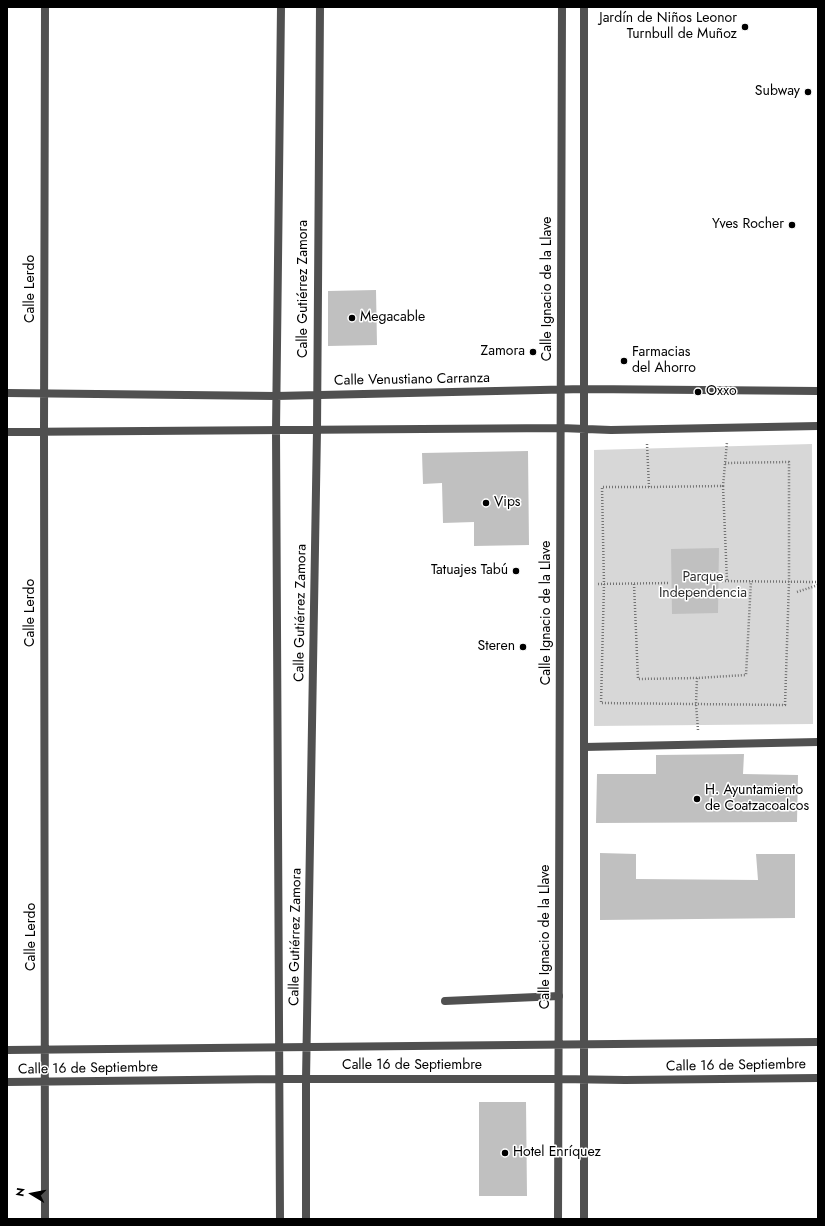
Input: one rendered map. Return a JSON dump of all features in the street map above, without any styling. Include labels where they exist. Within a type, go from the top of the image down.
[{"type":"street","name":"Calle Lerdo","points":[[44,1219],[45,7]]},
{"type":"street","name":"Calle Gutiérrez Zamora","points":[[280,1219],[276,396],[281,7]]},
{"type":"street","name":"Calle Gutiérrez Zamora","points":[[306,1219],[306,1079],[317,430],[320,7]]},
{"type":"street","name":"Calle Ignacio de la Llave","points":[[558,1219],[562,7]]},
{"type":"street","points":[[584,7],[584,1219]]},
{"type":"street","name":"Calle Venustiano Carranza","points":[[7,393],[276,396],[584,389],[818,391]]},
{"type":"street","points":[[7,432],[560,428],[646,429],[818,426]]},
{"type":"street","points":[[584,747],[818,742]]},
{"type":"street","points":[[444,1001],[559,996]]},
{"type":"street","name":"Calle 16 de Septiembre","points":[[7,1050],[818,1042]]},
{"type":"street","name":"Calle 16 de Septiembre","points":[[7,1082],[280,1079],[625,1080],[818,1078]]},
{"type":"path","points":[[727,581],[723,486],[728,428]]},
{"type":"path","points":[[646,429],[650,487]]},
{"type":"path","points":[[723,486],[602,487],[604,584],[600,703],[784,705],[789,582],[789,462],[725,463]]},
{"type":"path","points":[[719,581],[818,584]]},
{"type":"path","points":[[634,584],[638,679],[697,678],[746,675],[751,581]]},
{"type":"path","points":[[584,585],[670,583]]},
{"type":"path","points":[[797,592],[818,584]]},
{"type":"path","points":[[697,678],[697,724]]},
{"type":"green space","name":"Parque Independencia","points":[[812,444],[813,724],[594,726],[594,450]]},
{"type":"building","name":"Megacable","points":[[376,290],[377,345],[328,346],[328,291]]},
{"type":"building","name":"Vips","points":[[528,451],[529,545],[474,546],[474,522],[443,523],[442,483],[423,484],[422,453]]},
{"type":"building","points":[[719,548],[718,613],[672,614],[671,549]]},
{"type":"building","name":"H. Ayuntamiento de Coatzacoalcos","points":[[744,754],[743,774],[798,775],[797,822],[596,823],[597,774],[656,774],[656,755]]},
{"type":"building","points":[[600,853],[636,854],[636,879],[758,880],[756,854],[795,854],[795,918],[600,920]]},
{"type":"building","points":[[479,1102],[526,1102],[527,1196],[479,1196]]},
{"type":"place","name":"Jardín de Niños Leonor Turnbull de Muñoz","points":[[745,27]]},
{"type":"place","name":"Subway","points":[[808,92]]},
{"type":"place","name":"Yves Rocher","points":[[792,225]]},
{"type":"place","name":"Megacable","points":[[352,318]]},
{"type":"place","name":"Zamora","points":[[533,352]]},
{"type":"place","name":"Farmacias del Ahorro","points":[[624,361]]},
{"type":"place","name":"Oxxo","points":[[698,392]]},
{"type":"place","name":"Vips","points":[[486,503]]},
{"type":"place","name":"Tatuajes Tabú","points":[[516,571]]},
{"type":"place","name":"Steren","points":[[523,647]]},
{"type":"place","name":"H. Ayuntamiento de Coatzacoalcos","points":[[697,799]]},
{"type":"place","name":"Hotel Enríquez","points":[[505,1153]]}]
